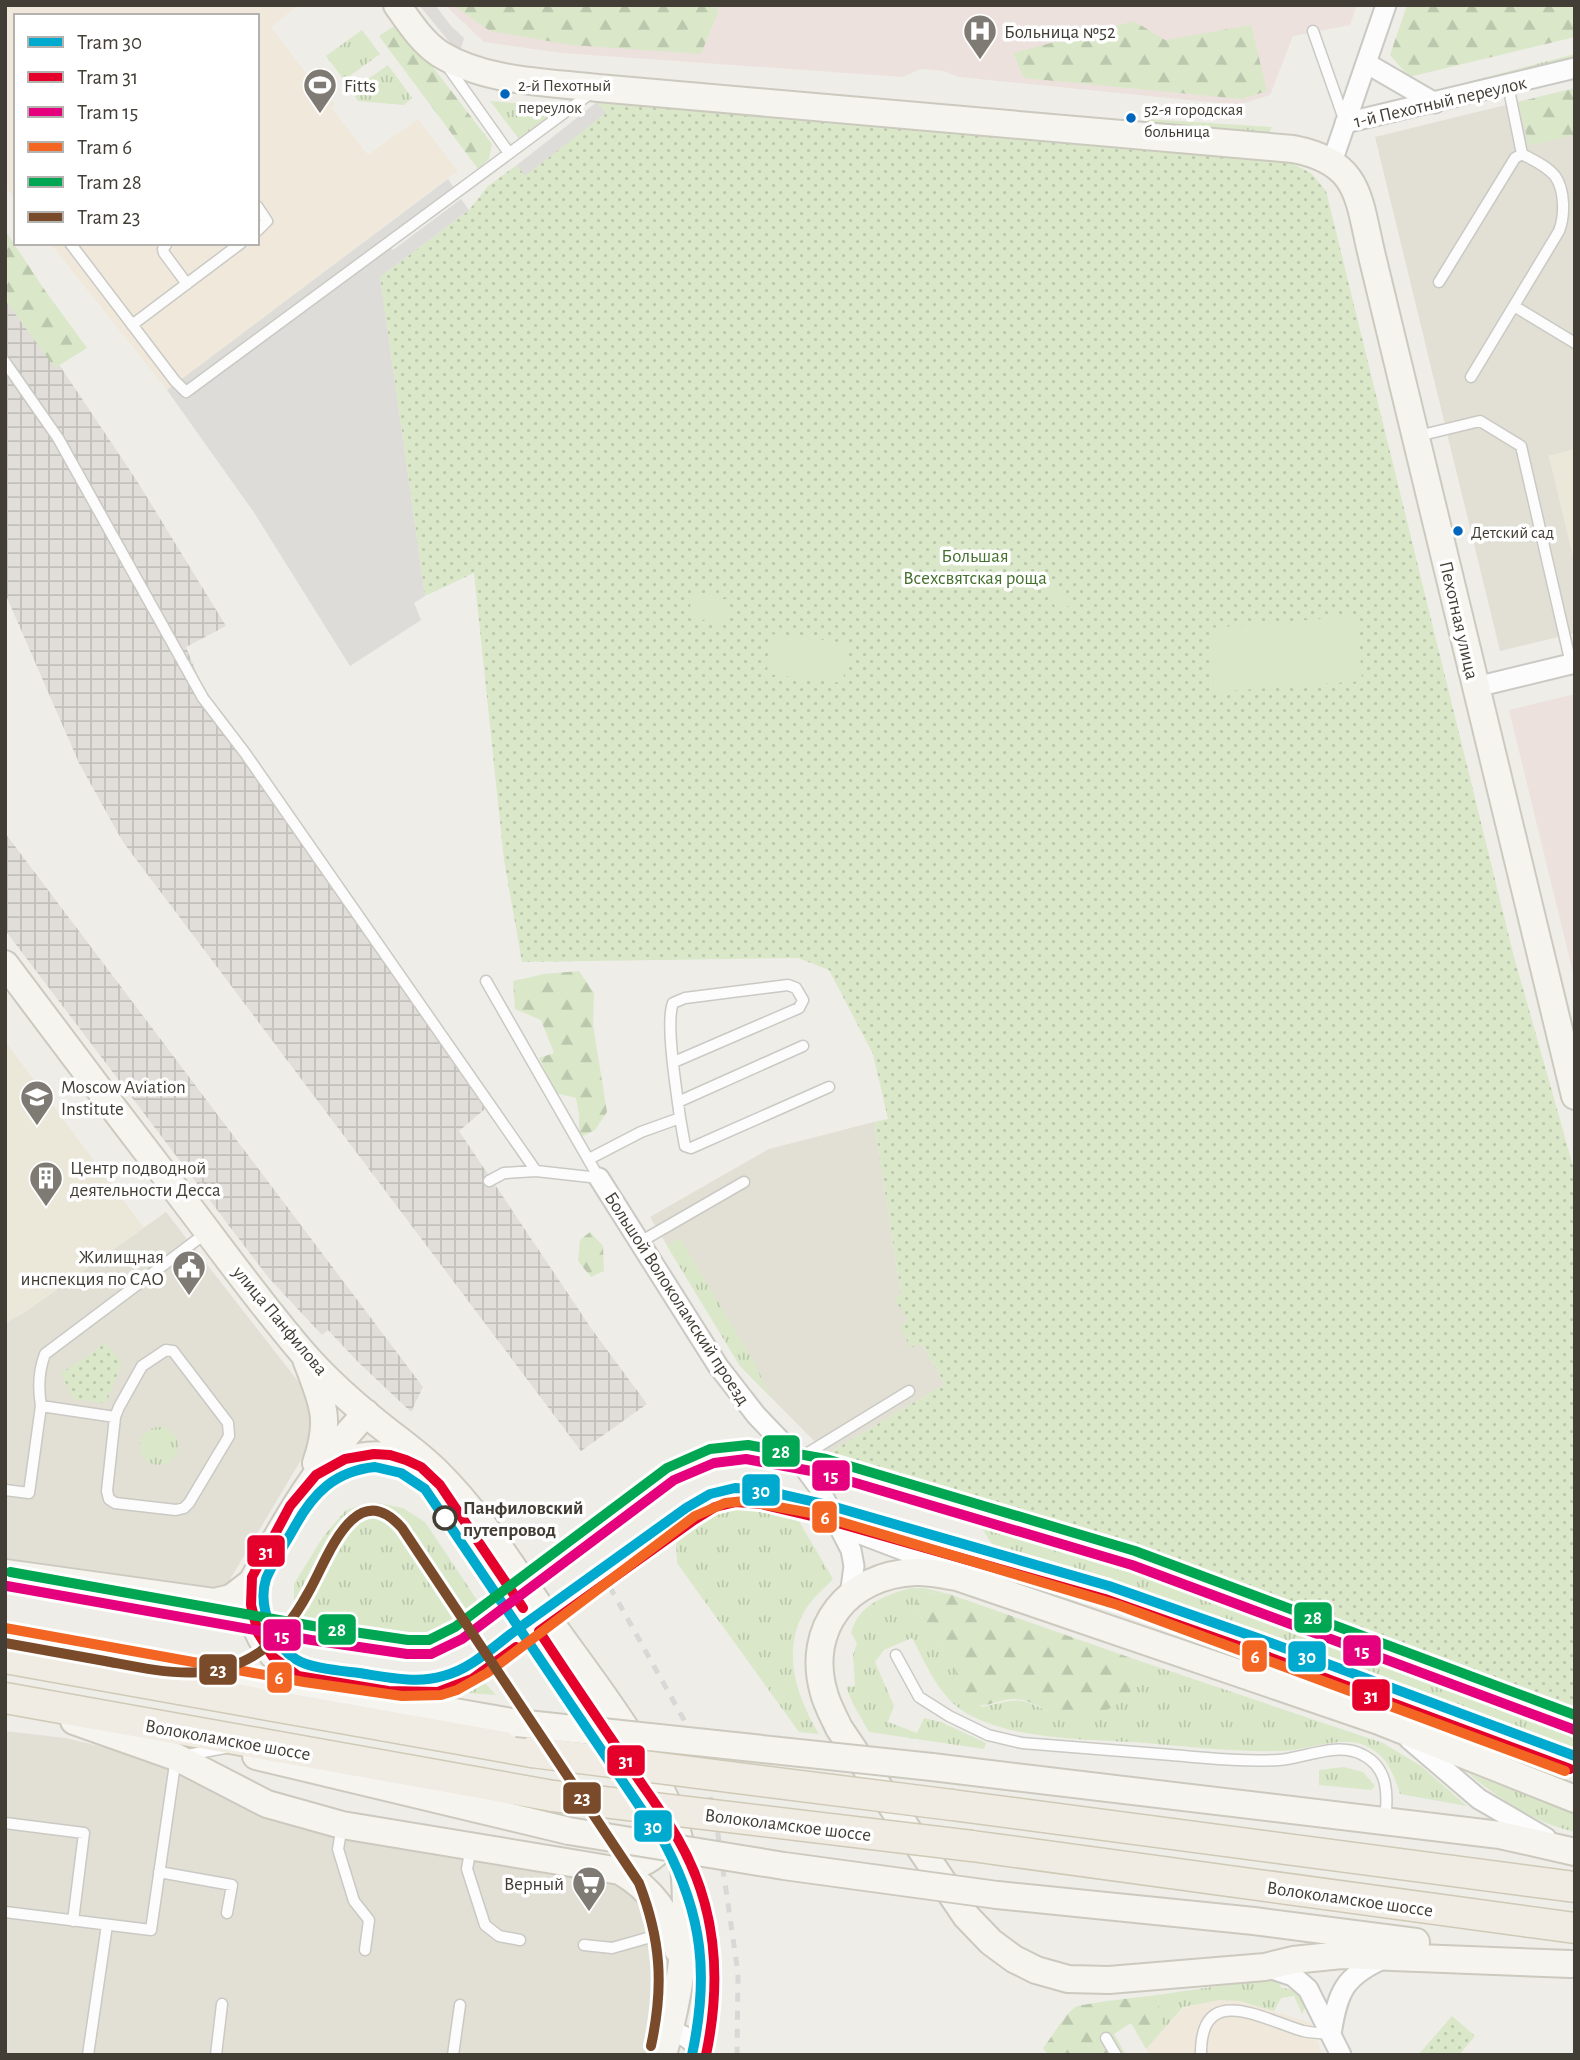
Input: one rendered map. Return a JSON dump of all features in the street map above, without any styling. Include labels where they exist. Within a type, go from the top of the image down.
[{"type":"main road","name":"Волоколамское шоссе","points":[[5,1658],[532,1752],[1575,1887]]},
{"type":"main road","name":"Волоколамское шоссе","points":[[5,1699],[553,1796],[972,1846],[1575,1928]]},
{"type":"street","points":[[397,5],[412,26],[438,52],[459,64],[495,75],[598,88],[1293,149],[1328,160]]},
{"type":"street","points":[[1345,123],[1386,5]]},
{"type":"street","points":[[1366,63],[1435,103]]},
{"type":"street","name":"1-й Пехотный переулок","points":[[1328,160],[1345,123],[1575,68]]},
{"type":"street","name":"Пехотная улица","points":[[1328,160],[1343,170],[1356,191],[1575,1096]]},
{"type":"street","points":[[1476,687],[1573,663]]},
{"type":"street","name":"улица Панфилова","points":[[5,964],[305,1355],[366,1413],[439,1473],[481,1523],[618,1719],[669,1807],[681,1846],[685,1916],[680,1966],[666,2043]]},
{"type":"street","name":"Большой Волоколамский проезд","points":[[600,1178],[718,1366],[756,1415],[798,1459],[818,1486],[851,1550],[855,1566],[850,1596]]},
{"type":"street","points":[[305,1355],[322,1403],[326,1429],[308,1485]]},
{"type":"street","points":[[366,1413],[334,1448],[308,1485],[252,1582],[249,1596],[251,1615],[262,1640],[276,1658],[302,1678],[332,1689],[381,1699]]},
{"type":"street","points":[[308,1485],[325,1472],[354,1457],[384,1454],[410,1462],[450,1488]]},
{"type":"street","points":[[836,1517],[858,1533],[924,1558],[957,1577]]},
{"type":"street","points":[[5,1573],[214,1602],[232,1598],[252,1582]]},
{"type":"street","points":[[1573,1965],[1342,1955],[1265,1967],[1109,1980],[1068,1979],[1036,1970],[990,1942],[966,1916],[839,1728],[824,1694],[820,1666],[821,1643],[828,1622],[850,1596],[868,1584],[900,1574],[933,1573],[957,1577],[1379,1721],[1575,1800]]},
{"type":"street","name":"Волоколамское шоссе","points":[[104,1677],[381,1699],[517,1723],[932,1767],[1500,1835],[1572,1851]]},
{"type":"street","points":[[5,1699],[108,1732],[176,1758],[267,1804],[342,1825],[620,1871],[634,1879],[654,1897],[672,1931],[680,1966]]},
{"type":"street","points":[[1379,1721],[1424,1750],[1479,1799],[1572,1851]]},
{"type":"street","name":"Волоколамское шоссе","points":[[164,1727],[225,1748],[569,1831],[784,1866],[997,1895],[1254,1921],[1573,1965]]},
{"type":"street","points":[[620,1871],[635,1867],[657,1855],[670,1833],[669,1807]]},
{"type":"street","points":[[1331,2034],[1339,2000],[1349,1981],[1358,1971],[1390,1955]]},
{"type":"street","points":[[1265,1967],[1285,1972],[1302,1982],[1317,2004],[1340,2055]]},
{"type":"street","points":[[666,2043],[685,2035],[695,2043],[699,2055]]},
{"type":"lane","points":[[1313,31],[1345,123]]},
{"type":"lane","points":[[438,52],[509,153]]},
{"type":"lane","points":[[1471,377],[1559,231],[1564,216],[1559,186],[1554,175],[1522,154],[1508,85]]},
{"type":"lane","points":[[71,245],[186,392],[598,88]]},
{"type":"lane","points":[[1439,282],[1511,162],[1522,154]]},
{"type":"lane","points":[[259,209],[267,221],[259,229]]},
{"type":"lane","points":[[166,245],[164,253],[187,284]]},
{"type":"lane","points":[[132,325],[238,245]]},
{"type":"lane","points":[[1514,306],[1575,343]]},
{"type":"lane","points":[[5,362],[58,438],[203,698],[245,753],[536,1171]]},
{"type":"lane","points":[[1417,436],[1480,421],[1521,446],[1573,663]]},
{"type":"lane","points":[[486,981],[600,1178]]},
{"type":"lane","points":[[674,1062],[799,1008],[803,1000],[799,990],[788,985],[678,1000],[673,1003],[670,1012],[674,1062],[683,1142],[691,1148],[829,1087]]},
{"type":"lane","points":[[678,1102],[803,1046]]},
{"type":"lane","points":[[589,1159],[641,1132],[680,1118]]},
{"type":"lane","points":[[488,1181],[504,1173],[536,1171],[600,1178]]},
{"type":"lane","points":[[640,1242],[744,1182]]},
{"type":"lane","points":[[5,1490],[29,1493],[41,1406],[38,1388],[45,1354],[208,1231]]},
{"type":"lane","points":[[166,1350],[173,1351],[205,1391],[230,1429],[222,1447],[184,1508],[176,1510],[143,1507],[116,1503],[109,1499],[107,1491],[115,1417],[142,1366],[166,1350]]},
{"type":"lane","points":[[798,1459],[909,1391]]},
{"type":"lane","points":[[41,1406],[115,1417]]},
{"type":"lane","points":[[896,1655],[919,1696],[950,1716],[988,1735],[1021,1743],[1231,1760],[1280,1760],[1344,1750],[1362,1754],[1375,1763],[1384,1778],[1388,1796],[1385,1821]]},
{"type":"lane","points":[[5,1912],[151,1930],[176,1758],[225,1748]]},
{"type":"lane","points":[[5,1823],[84,1833],[73,1921]]},
{"type":"lane","points":[[342,1825],[338,1849],[354,1901],[369,1920],[365,1950]]},
{"type":"lane","points":[[471,1846],[467,1869],[485,1925],[499,1936],[520,1940]]},
{"type":"lane","points":[[159,1872],[232,1885],[227,1913]]},
{"type":"lane","points":[[88,2055],[107,1925]]},
{"type":"lane","points":[[584,1945],[612,1948],[672,1931]]},
{"type":"lane","points":[[216,2055],[222,2004]]},
{"type":"lane","points":[[453,2055],[460,2005]]},
{"type":"lane","points":[[1203,2054],[1203,2033],[1209,2021],[1228,2010],[1241,2009],[1306,2032],[1331,2034]]},
{"type":"lane","points":[[1106,2038],[1116,2055]]},
{"type":"shaded area","points":[[5,5],[299,5],[271,27],[318,89],[322,86],[335,104],[331,107],[368,155],[418,119],[458,171],[378,231],[380,277],[425,596],[414,603],[421,620],[350,666],[253,511],[167,390],[52,245],[259,245],[259,14],[14,14],[14,198],[5,187]]},
{"type":"shaded area","points":[[419,5],[435,5],[464,38],[461,49],[451,44]]},
{"type":"shaded area","name":"Больница №52","points":[[445,5],[1357,5],[1350,25],[1293,36],[1270,95],[1238,105],[959,77],[943,71],[921,69],[903,77],[562,53],[484,42]]},
{"type":"shaded area","points":[[1563,91],[1575,139],[1575,449],[1549,456],[1575,564],[1575,633],[1500,651],[1375,137]]},
{"type":"shaded area","points":[[597,102],[606,113],[525,176],[517,165]]},
{"type":"shaded area","points":[[448,179],[454,188],[385,240],[393,250],[461,199],[469,210],[380,277],[425,596],[414,603],[421,620],[350,666],[253,511],[167,390]]},
{"type":"shaded area","points":[[5,289],[137,481],[226,626],[186,647],[215,718],[485,1109],[459,1131],[593,1331],[647,1404],[581,1451],[123,842],[79,763],[5,593]]},
{"type":"shaded area","points":[[1575,449],[1575,564],[1549,456]]},
{"type":"shaded area","points":[[1575,694],[1575,981],[1509,710]]},
{"type":"shaded area","points":[[5,833],[423,1387],[411,1412],[328,1330],[322,1335],[268,1277],[5,930]]},
{"type":"shaded area","name":"Moscow Aviation Institute","points":[[5,1041],[144,1228],[25,1312],[5,1323]]},
{"type":"shaded area","points":[[874,1122],[901,1294],[908,1321],[945,1384],[827,1454],[740,1366],[650,1217],[769,1149]]},
{"type":"shaded area","points":[[166,1212],[308,1394],[316,1409],[311,1443],[226,1586],[220,1590],[5,1563],[5,1323],[25,1312]]},
{"type":"shaded area","points":[[5,1731],[65,1738],[133,1754],[195,1778],[624,1884],[657,1923],[670,1961],[669,1982],[646,2055],[5,2055]]},
{"type":"shaded area","points":[[1220,2000],[1240,2001],[1309,2022],[1313,2026],[1322,2055],[1150,2055],[1146,2049],[1184,2007]]},
{"type":"green space","points":[[453,5],[713,5],[719,10],[701,54],[571,45],[490,31]]},
{"type":"green space","points":[[1407,5],[1575,5],[1575,37],[1409,77],[1390,55]]},
{"type":"green space","points":[[1134,21],[1165,40],[1251,25],[1267,91],[1242,99],[1024,78],[1013,53]]},
{"type":"green space","points":[[399,23],[492,144],[489,159],[478,169],[379,36]]},
{"type":"green space","points":[[362,30],[380,54],[344,80],[326,56]]},
{"type":"green space","points":[[1575,54],[1575,61],[1438,95],[1433,91]]},
{"type":"green space","points":[[388,65],[412,98],[404,105],[358,101],[351,91]]},
{"type":"green space","points":[[1575,88],[1575,139],[1573,135],[1529,146],[1518,102]]},
{"type":"green space","points":[[490,101],[560,107],[519,139]]},
{"type":"green space","name":"Большая Всехсвятская роща","points":[[597,102],[1289,162],[1311,173],[1326,191],[1513,953],[1575,1173],[1575,1733],[965,1501],[827,1454],[945,1384],[921,1343],[911,1348],[899,1326],[908,1320],[895,1300],[901,1294],[874,1122],[888,1119],[873,1054],[829,970],[798,958],[522,962],[504,860],[474,573],[425,596],[380,277],[469,210],[488,186],[517,165],[526,175],[605,113]]},
{"type":"green space","points":[[1147,119],[1272,127],[1269,133],[1262,136],[1150,126]]},
{"type":"green space","points":[[5,230],[87,348],[55,368],[5,300]]},
{"type":"green space","points":[[1063,586],[1071,605],[1057,611],[1048,592]]},
{"type":"green space","points":[[693,593],[729,600],[725,624],[688,617]]},
{"type":"green space","points":[[1357,616],[1362,681],[1214,692],[1209,628]]},
{"type":"green space","points":[[771,634],[847,643],[843,683],[767,674]]},
{"type":"green space","points":[[579,971],[594,993],[593,1025],[607,1112],[595,1130],[579,1138],[576,1098],[556,1093],[539,1058],[554,1053],[541,1020],[515,1009],[513,981],[544,974]]},
{"type":"green space","points":[[590,1232],[603,1246],[604,1271],[591,1277],[578,1261],[580,1240]]},
{"type":"green space","points":[[680,1238],[753,1360],[771,1397],[740,1366],[667,1246]]},
{"type":"green space","points":[[106,1343],[122,1363],[106,1403],[73,1399],[61,1373]]},
{"type":"green space","points":[[159,1427],[173,1432],[178,1446],[173,1460],[159,1465],[145,1460],[140,1446],[145,1432]]},
{"type":"green space","points":[[739,1494],[779,1497],[797,1518],[833,1579],[812,1600],[801,1619],[793,1652],[797,1686],[819,1734],[799,1732],[677,1563],[675,1522],[715,1497]]},
{"type":"green space","points":[[965,1501],[1575,1733],[1575,1778],[1451,1729],[1010,1573]]},
{"type":"green space","points":[[379,1503],[403,1508],[425,1522],[487,1615],[442,1648],[409,1653],[353,1645],[306,1633],[294,1614],[294,1584],[323,1537],[346,1510],[364,1504]]},
{"type":"green space","points":[[911,1588],[949,1594],[922,1593],[914,1609],[954,1664],[958,1688],[982,1707],[1016,1700],[1049,1712],[1133,1686],[1134,1659],[1383,1743],[1421,1766],[1467,1806],[1400,1794],[1392,1771],[1384,1759],[1372,1749],[1354,1742],[1280,1751],[1246,1751],[1075,1739],[1001,1727],[979,1719],[952,1702],[932,1676],[912,1638],[884,1650],[875,1662],[894,1706],[888,1722],[917,1733],[924,1718],[941,1722],[986,1743],[984,1749],[869,1732],[846,1687],[855,1686],[853,1655],[857,1643],[851,1633],[866,1608],[882,1598]]},
{"type":"green space","points":[[922,1593],[949,1594],[1134,1659],[1134,1680],[1130,1693],[1116,1705],[1080,1719],[1065,1718],[1030,1702],[1016,1699],[982,1705],[968,1704],[958,1688],[954,1664],[914,1609]]},
{"type":"green space","points":[[476,1673],[496,1695],[452,1692]]},
{"type":"green space","points":[[1344,1767],[1363,1772],[1375,1786],[1371,1790],[1319,1785],[1319,1770]]},
{"type":"green space","points":[[1468,1773],[1575,1814],[1575,1832],[1518,1809]]},
{"type":"green space","points":[[1266,1979],[1282,1980],[1280,1987],[1302,1993],[1307,2004],[1302,2014],[1294,1996],[1281,1998],[1274,2011],[1240,2001],[1220,2000],[1183,2007],[1163,2030],[1157,1995]]},
{"type":"green space","points":[[1157,1995],[1163,2030],[1146,2049],[1131,2023],[1114,2034],[1126,2055],[1048,2055],[1043,2048],[1066,2017],[1078,2006]]},
{"type":"green space","points":[[1452,2016],[1475,2036],[1459,2055],[1418,2055]]},
{"type":"railway","points":[[601,1571],[684,1720],[705,1776],[716,1821],[738,1973],[737,2055]]},
{"type":"tram line","name":"28","points":[[10,1572],[313,1626],[408,1640],[429,1640],[455,1627],[667,1468],[710,1449],[748,1445],[826,1459],[1135,1551],[1575,1715]]},
{"type":"tram line","name":"31","points":[[516,1647],[472,1679],[438,1692],[388,1691],[298,1676],[273,1657],[258,1633],[251,1605],[252,1577],[290,1506],[316,1475],[345,1459],[374,1454],[390,1455],[421,1467],[440,1485],[523,1608]]},
{"type":"tram line","name":"15","points":[[7,1586],[311,1640],[407,1654],[431,1654],[462,1639],[674,1480],[714,1463],[746,1459],[822,1473],[1132,1565],[1575,1730]]},
{"type":"tram line","name":"30","points":[[375,1467],[401,1473],[425,1489],[519,1628],[474,1662],[454,1673],[412,1680],[314,1666],[301,1662],[283,1648],[270,1626],[264,1602],[266,1579],[301,1515],[317,1494],[337,1479],[348,1473],[375,1467]]},
{"type":"tram line","name":"30","points":[[519,1628],[686,1508],[710,1494],[735,1488],[763,1490],[828,1505],[1109,1586],[1575,1756]]},
{"type":"tram line","name":"6","points":[[5,1628],[304,1682],[402,1696],[441,1695],[457,1690],[487,1673],[695,1516],[725,1503],[745,1501],[811,1513],[1118,1605],[1565,1771]]},
{"type":"tram line","name":"31","points":[[706,2055],[714,1999],[713,1944],[701,1891],[691,1865],[667,1821],[539,1631],[715,1507],[736,1502],[761,1504],[824,1519],[1105,1599],[1570,1769]]},
{"type":"tram line","name":"23","points":[[5,1643],[165,1671],[205,1672],[243,1662],[268,1645],[293,1617],[344,1528],[356,1516],[370,1511],[385,1514],[402,1528],[639,1883],[652,1924],[658,1963],[658,2003],[651,2046]]},
{"type":"tram line","name":"30","points":[[519,1628],[665,1844],[678,1870],[695,1922],[701,1973],[692,2055]]},
{"type":"place","name":"Больница №52","points":[[980,61]]},
{"type":"place","name":"2-й Пехотный переулок","points":[[505,94]]},
{"type":"place","name":"Fitts","points":[[320,115]]},
{"type":"place","name":"52-я городская больница","points":[[1131,118]]},
{"type":"place","name":"Детский сад","points":[[1458,531]]},
{"type":"place","name":"Moscow Aviation Institute","points":[[37,1127]]},
{"type":"place","name":"Центр подводной деятельности Десса","points":[[46,1208]]},
{"type":"place","name":"Жилищная инспекция по САО","points":[[189,1297]]},
{"type":"place","name":"Панфиловский путепровод","points":[[445,1518]]},
{"type":"place","name":"Верный","points":[[589,1913]]}]
